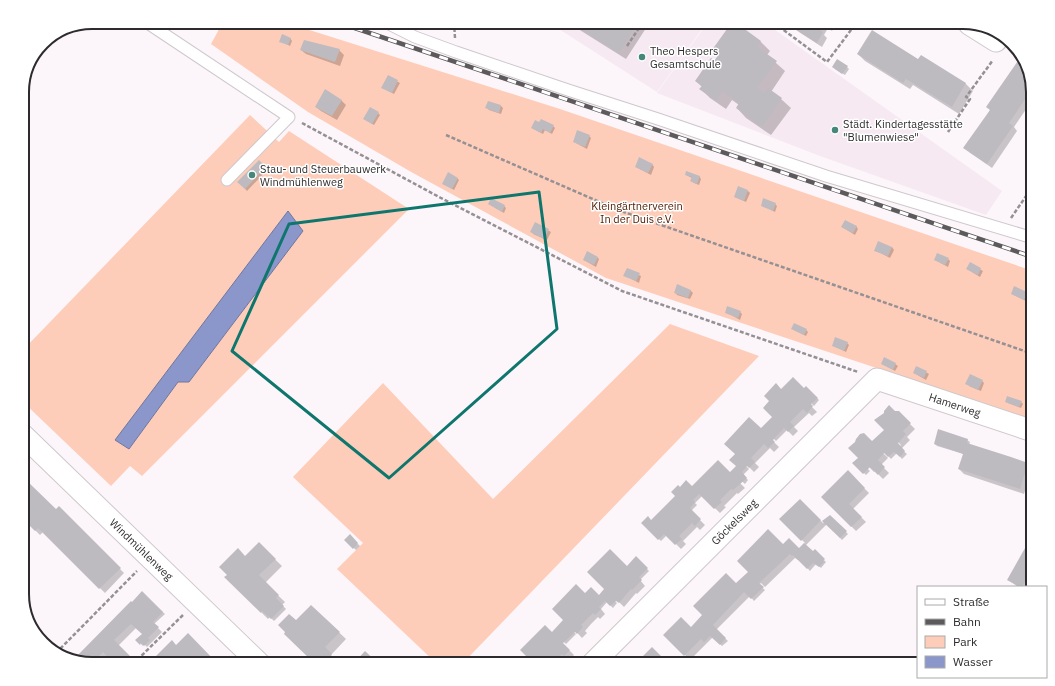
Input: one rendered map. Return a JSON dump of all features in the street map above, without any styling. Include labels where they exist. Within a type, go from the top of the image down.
[{"type":"street","name":"Hamerweg","points":[[877,379],[1026,429]]},
{"type":"street","name":"Göckelsweg","points":[[599,657],[877,379]]},
{"type":"street","name":"Windmühlenweg","points":[[29,441],[253,657]]},
{"type":"lane","points":[[157,29],[289,117],[227,180]]},
{"type":"lane","points":[[399,29],[456,52],[568,90],[658,118],[826,176],[1026,236]]},
{"type":"path","points":[[627,46],[638,29]]},
{"type":"path","points":[[782,29],[827,62],[852,29]]},
{"type":"path","points":[[948,132],[970,100],[966,97],[994,58],[997,40]]},
{"type":"path","points":[[289,117],[441,198],[622,291],[877,379]]},
{"type":"path","points":[[446,134],[618,210],[1026,352]]},
{"type":"path","points":[[1004,228],[1026,196]]},
{"type":"path","points":[[60,648],[150,557]]},
{"type":"path","points":[[140,657],[196,602]]},
{"type":"highlighted area","points":[[539,192],[557,329],[389,478],[232,351],[289,224]]},
{"type":"shaded area","name":"Theo Hespers Gesamtschule","points":[[559,29],[702,29],[657,92]]},
{"type":"shaded area","name":"Städt. Kindertagesstätte \"Blumenwiese\"","points":[[703,29],[774,29],[1002,191],[986,215],[820,156],[657,93]]},
{"type":"green space","name":"Kleingärtnerverein In der Duis e.V.","points":[[219,29],[306,29],[560,109],[1026,269],[1026,418],[606,278],[413,173],[308,112],[211,44]]},
{"type":"green space","points":[[250,115],[279,142],[289,131],[409,209],[142,476],[130,466],[111,486],[29,408],[29,344]],"holes":[[[288,211],[303,231],[189,382],[178,382],[129,449],[116,440]]]},
{"type":"green space","points":[[670,324],[759,356],[469,657],[430,657],[337,569],[363,543],[293,477],[383,383],[493,499]]},
{"type":"water","points":[[288,211],[303,231],[189,382],[178,382],[129,449],[115,440]]},
{"type":"building","points":[[580,29],[634,29],[619,53]]},
{"type":"building","points":[[727,29],[745,29],[761,41],[757,47],[777,61],[757,88],[764,93],[768,88],[782,98],[762,127],[736,108],[739,103],[722,91],[716,101],[699,89],[702,86],[695,81],[711,58],[715,60],[718,55],[712,50]]},
{"type":"building","points":[[795,29],[821,29],[823,32],[817,43]]},
{"type":"building","points":[[872,30],[918,59],[921,55],[966,83],[952,107],[906,79],[903,83],[857,54]]},
{"type":"building","points":[[282,34],[291,38],[288,45],[279,42]]},
{"type":"building","points":[[304,40],[340,49],[335,62],[300,50]]},
{"type":"building","points":[[837,59],[848,66],[842,74],[832,67]]},
{"type":"building","points":[[1018,61],[1024,76],[1026,98],[1009,123],[1013,126],[987,164],[963,148],[990,110],[986,107]]},
{"type":"building","points":[[388,75],[398,80],[392,93],[381,88]]},
{"type":"building","points":[[325,89],[342,100],[332,116],[315,107]]},
{"type":"building","points":[[488,101],[501,105],[499,113],[485,108]]},
{"type":"building","points":[[370,107],[379,112],[372,124],[363,119]]},
{"type":"building","points":[[541,119],[554,125],[550,133],[543,129],[541,133],[531,128],[535,120],[539,122]]},
{"type":"building","points":[[577,130],[590,135],[585,147],[573,142]]},
{"type":"building","points":[[639,157],[653,164],[648,173],[635,167]]},
{"type":"building","name":"Stau- und Steuerbauwerk Windmühlenweg","points":[[259,160],[266,167],[245,189],[237,182]]},
{"type":"building","points":[[686,171],[700,176],[697,184],[690,181],[692,177],[685,175]]},
{"type":"building","points":[[448,172],[458,178],[452,189],[442,184]]},
{"type":"building","points":[[738,186],[748,190],[744,201],[734,197]]},
{"type":"building","points":[[491,198],[505,205],[502,212],[488,204]]},
{"type":"building","points":[[763,198],[776,203],[773,211],[761,206]]},
{"type":"building","points":[[845,220],[857,226],[853,233],[841,227]]},
{"type":"building","points":[[535,222],[549,229],[544,239],[530,232]]},
{"type":"building","points":[[878,241],[892,247],[888,256],[874,251]]},
{"type":"building","points":[[587,251],[598,257],[594,265],[583,260]]},
{"type":"building","points":[[937,253],[949,258],[945,265],[934,260]]},
{"type":"building","points":[[970,262],[981,268],[978,275],[966,269]]},
{"type":"building","points":[[627,268],[640,273],[636,281],[623,276]]},
{"type":"building","points":[[677,284],[691,290],[688,298],[674,293]]},
{"type":"building","points":[[1014,286],[1026,292],[1024,300],[1011,294]]},
{"type":"building","points":[[727,306],[741,311],[738,318],[725,313]]},
{"type":"building","points":[[794,323],[807,329],[804,335],[791,329]]},
{"type":"building","points":[[835,337],[848,342],[844,351],[832,346]]},
{"type":"building","points":[[884,357],[896,363],[893,370],[881,364]]},
{"type":"building","points":[[916,366],[927,371],[924,378],[913,373]]},
{"type":"building","points":[[970,374],[983,380],[978,390],[965,384]]},
{"type":"building","points":[[793,377],[804,388],[806,386],[818,398],[811,404],[813,406],[807,413],[803,409],[790,422],[794,426],[788,432],[784,428],[773,440],[775,442],[768,448],[764,444],[751,458],[755,462],[749,468],[747,466],[742,472],[747,478],[733,490],[731,489],[720,500],[722,502],[714,509],[699,494],[693,500],[695,502],[690,508],[701,519],[695,526],[692,523],[679,536],[682,539],[675,545],[664,534],[658,540],[641,523],[648,516],[651,520],[675,496],[671,492],[678,485],[680,487],[686,480],[692,486],[718,460],[730,472],[736,466],[729,460],[735,454],[724,444],[749,417],[761,428],[772,417],[763,408],[769,401],[764,396],[776,383],[781,389]]},
{"type":"building","points":[[1007,396],[1022,401],[1019,407],[1005,402]]},
{"type":"building","points":[[889,405],[895,411],[899,411],[911,423],[903,431],[906,434],[898,443],[905,451],[900,457],[894,452],[888,457],[884,453],[878,460],[885,467],[878,475],[870,467],[863,474],[852,463],[858,458],[848,448],[855,442],[860,434],[864,433],[872,441],[884,430],[874,420],[884,413]]},
{"type":"building","points":[[938,429],[968,439],[967,443],[1026,462],[1026,473],[1020,489],[958,469],[963,454],[934,444]]},
{"type":"building","points":[[848,470],[865,488],[849,504],[862,517],[851,527],[821,497]]},
{"type":"building","points":[[29,483],[56,509],[59,506],[121,568],[99,589],[38,528],[35,531],[29,525]]},
{"type":"building","points":[[800,499],[821,520],[801,541],[779,519]]},
{"type":"building","points":[[830,515],[847,531],[840,538],[822,521]]},
{"type":"building","points":[[768,529],[783,544],[789,538],[799,548],[804,543],[813,551],[815,549],[825,559],[823,561],[824,562],[819,567],[813,563],[807,569],[793,555],[792,556],[790,554],[759,583],[764,587],[751,599],[744,592],[713,625],[726,638],[720,645],[710,636],[704,642],[701,639],[684,656],[663,635],[681,617],[691,627],[702,615],[693,606],[726,573],[736,583],[748,572],[737,561]]},
{"type":"building","points":[[350,534],[358,543],[353,549],[344,540]]},
{"type":"building","points":[[259,542],[276,559],[259,575],[279,595],[276,598],[284,606],[271,619],[262,611],[261,613],[224,577],[227,575],[219,567],[238,548],[245,556]]},
{"type":"building","points":[[1026,546],[1026,580],[1023,586],[1018,586],[1007,580]]},
{"type":"building","points":[[610,549],[627,566],[636,556],[648,568],[639,577],[642,580],[632,590],[631,589],[619,603],[616,601],[610,606],[605,601],[599,607],[601,609],[595,615],[593,613],[581,625],[583,627],[577,634],[575,632],[563,643],[570,650],[564,656],[562,654],[559,657],[527,657],[520,650],[545,625],[552,632],[563,620],[552,609],[576,584],[585,593],[591,587],[599,595],[604,589],[587,572]]},
{"type":"building","points":[[142,591],[163,612],[153,622],[159,627],[148,638],[150,640],[144,646],[141,643],[140,645],[135,640],[142,634],[131,624],[114,640],[130,656],[129,657],[108,657],[103,652],[98,657],[78,655],[131,601],[132,602]]},
{"type":"building","points":[[311,605],[340,632],[325,647],[332,654],[329,657],[308,657],[284,634],[285,632],[278,625],[289,614],[296,620]]},
{"type":"building","points":[[188,633],[211,657],[155,657],[172,640],[176,645]]},
{"type":"building","points":[[652,647],[662,657],[642,657]]},
{"type":"building","points":[[365,651],[371,657],[359,657]]},
{"type":"railway","points":[[358,29],[1026,255]]},
{"type":"place","name":"Theo Hespers Gesamtschule","points":[[642,57]]},
{"type":"place","name":"Städt. Kindertagesstätte \"Blumenwiese\"","points":[[835,130]]},
{"type":"place","name":"Stau- und Steuerbauwerk Windmühlenweg","points":[[252,175]]}]
